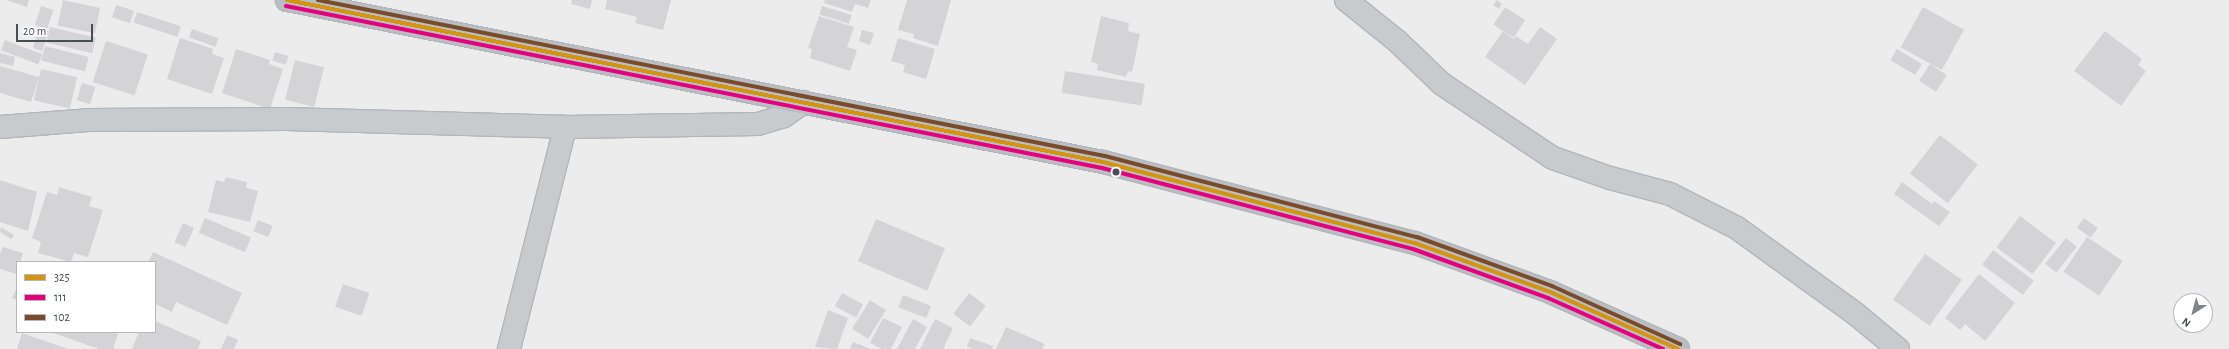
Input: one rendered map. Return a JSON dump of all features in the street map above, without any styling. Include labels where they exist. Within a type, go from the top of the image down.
[{"type":"highway","points":[[287,0],[1103,162],[1415,243],[1550,292],[1678,349]]},
{"type":"street","points":[[1346,0],[1397,41],[1442,84],[1552,158],[1610,178],[1670,194],[1737,228],[1857,315],[1898,349]]},
{"type":"street","points":[[0,127],[88,120],[287,119],[565,127],[758,124],[784,116],[804,102]]},
{"type":"street","points":[[509,349],[565,127]]},
{"type":"building","points":[[6,0],[29,0],[27,7]]},
{"type":"building","points":[[63,0],[100,8],[95,33],[58,25]]},
{"type":"building","points":[[572,0],[592,0],[590,9],[571,4]]},
{"type":"building","points":[[607,0],[671,0],[663,30],[635,23],[637,17],[605,9]]},
{"type":"building","points":[[825,0],[871,0],[868,8],[855,4],[852,12],[824,3]]},
{"type":"building","points":[[907,0],[951,0],[938,46],[913,38],[914,34],[898,30]]},
{"type":"building","points":[[1497,0],[1502,4],[1499,9],[1493,5]]},
{"type":"building","points":[[116,5],[134,11],[130,23],[112,17]]},
{"type":"building","points":[[41,6],[53,10],[47,29],[35,25]]},
{"type":"building","points":[[822,6],[852,15],[849,24],[819,15]]},
{"type":"building","points":[[1505,7],[1525,20],[1514,38],[1494,25]]},
{"type":"building","points":[[1923,7],[1964,30],[1942,70],[1901,47]]},
{"type":"building","points":[[137,12],[181,26],[177,37],[134,22]]},
{"type":"building","points":[[819,16],[854,27],[847,47],[857,50],[850,71],[810,58],[812,49],[808,48]]},
{"type":"building","points":[[1101,16],[1129,23],[1128,31],[1140,34],[1132,72],[1128,71],[1126,77],[1097,70],[1098,64],[1091,62]]},
{"type":"building","points":[[50,27],[96,38],[92,53],[46,43]]},
{"type":"building","points":[[1540,27],[1557,39],[1525,85],[1485,57],[1503,31],[1514,39],[1516,36],[1528,44]]},
{"type":"building","points":[[39,28],[49,31],[42,51],[33,48]]},
{"type":"building","points":[[192,29],[218,38],[216,47],[189,38]]},
{"type":"building","points":[[862,30],[874,33],[870,45],[859,41]]},
{"type":"building","points":[[2105,31],[2142,59],[2138,65],[2146,71],[2121,106],[2074,71]]},
{"type":"building","points":[[180,38],[213,49],[212,54],[224,58],[212,94],[167,79]]},
{"type":"building","points":[[898,38],[935,49],[926,79],[903,72],[905,65],[891,61]]},
{"type":"building","points":[[5,40],[42,54],[38,65],[1,50]]},
{"type":"building","points":[[106,41],[148,55],[135,95],[93,82]]},
{"type":"building","points":[[45,46],[89,57],[85,71],[41,61]]},
{"type":"building","points":[[236,49],[270,60],[269,64],[283,69],[270,109],[222,93]]},
{"type":"building","points":[[1897,49],[1922,64],[1915,75],[1890,60]]},
{"type":"building","points":[[275,52],[288,56],[286,65],[272,61]]},
{"type":"building","points":[[0,53],[15,57],[13,66],[0,63]]},
{"type":"building","points":[[295,60],[324,67],[314,107],[285,100]]},
{"type":"building","points":[[1930,64],[1947,75],[1936,92],[1919,81]]},
{"type":"building","points":[[0,66],[39,77],[31,102],[0,93]]},
{"type":"building","points":[[41,69],[77,77],[70,109],[34,100]]},
{"type":"building","points":[[1065,71],[1145,84],[1142,105],[1062,93]]},
{"type":"building","points":[[82,83],[95,87],[90,104],[77,100]]},
{"type":"building","points":[[1940,135],[1978,165],[1948,203],[1910,174]]},
{"type":"building","points":[[226,177],[247,182],[246,188],[258,191],[250,222],[208,212],[216,180],[224,182]]},
{"type":"building","points":[[0,180],[37,192],[28,231],[0,222]]},
{"type":"building","points":[[1902,182],[1932,204],[1934,201],[1950,212],[1939,226],[1894,194]]},
{"type":"building","points":[[59,187],[92,197],[89,206],[103,210],[88,257],[74,253],[71,261],[67,261],[38,253],[41,242],[32,238],[47,192],[57,195]]},
{"type":"building","points":[[2020,216],[2056,243],[2032,274],[1997,247]]},
{"type":"building","points":[[205,218],[251,238],[245,252],[199,233]]},
{"type":"building","points":[[2084,218],[2098,228],[2091,238],[2077,228]]},
{"type":"building","points":[[876,219],[945,248],[927,291],[858,261]]},
{"type":"building","points":[[258,220],[273,226],[268,237],[254,231]]},
{"type":"building","points":[[183,223],[194,228],[185,247],[174,242]]},
{"type":"building","points":[[1,227],[14,235],[11,239],[0,232]]},
{"type":"building","points":[[2087,237],[2123,261],[2099,296],[2064,272]]},
{"type":"building","points":[[2066,238],[2077,247],[2056,272],[2045,264]]},
{"type":"building","points":[[3,247],[23,253],[20,261],[16,261],[16,274],[0,269],[0,254]]},
{"type":"building","points":[[1993,250],[2034,281],[2023,295],[1982,264]]},
{"type":"building","points":[[153,252],[242,293],[227,325],[176,302],[172,312],[156,304],[156,261],[148,261]]},
{"type":"building","points":[[1925,254],[1962,280],[1930,326],[1893,300]]},
{"type":"building","points":[[1979,274],[2015,303],[1985,341],[1965,324],[1960,330],[1945,318]]},
{"type":"building","points":[[343,284],[369,293],[362,316],[335,307]]},
{"type":"building","points":[[16,289],[16,300],[12,298]]},
{"type":"building","points":[[842,293],[863,304],[856,318],[835,306]]},
{"type":"building","points":[[969,293],[986,306],[970,326],[953,314]]},
{"type":"building","points":[[903,295],[931,306],[926,318],[898,307]]},
{"type":"building","points":[[870,300],[886,310],[868,339],[852,329]]},
{"type":"building","points":[[828,310],[848,318],[837,349],[815,347]]},
{"type":"building","points":[[883,318],[902,327],[891,349],[882,349],[870,343]]},
{"type":"building","points":[[913,319],[927,327],[915,349],[897,349]]},
{"type":"building","points":[[935,319],[953,328],[943,349],[920,349]]},
{"type":"building","points":[[156,321],[201,341],[198,349],[132,349],[139,333],[156,333]]},
{"type":"building","points":[[1006,327],[1045,344],[1042,349],[996,349]]},
{"type":"building","points":[[22,333],[68,349],[17,349]]},
{"type":"building","points":[[53,333],[118,334],[113,349],[99,349]]},
{"type":"building","points":[[227,335],[238,340],[234,349],[221,349]]},
{"type":"building","points":[[970,338],[993,346],[992,349],[974,349],[967,347]]},
{"type":"building","points":[[853,342],[871,349],[850,349]]},
{"type":"transit line","name":"325","points":[[287,0],[1103,162],[1415,243],[1550,292],[1678,349]]},
{"type":"transit line","name":"102","points":[[318,0],[1105,156],[1417,237],[1552,286],[1680,344]]},
{"type":"transit line","name":"111","points":[[286,6],[1102,168],[1413,249],[1548,298],[1663,349]]}]
